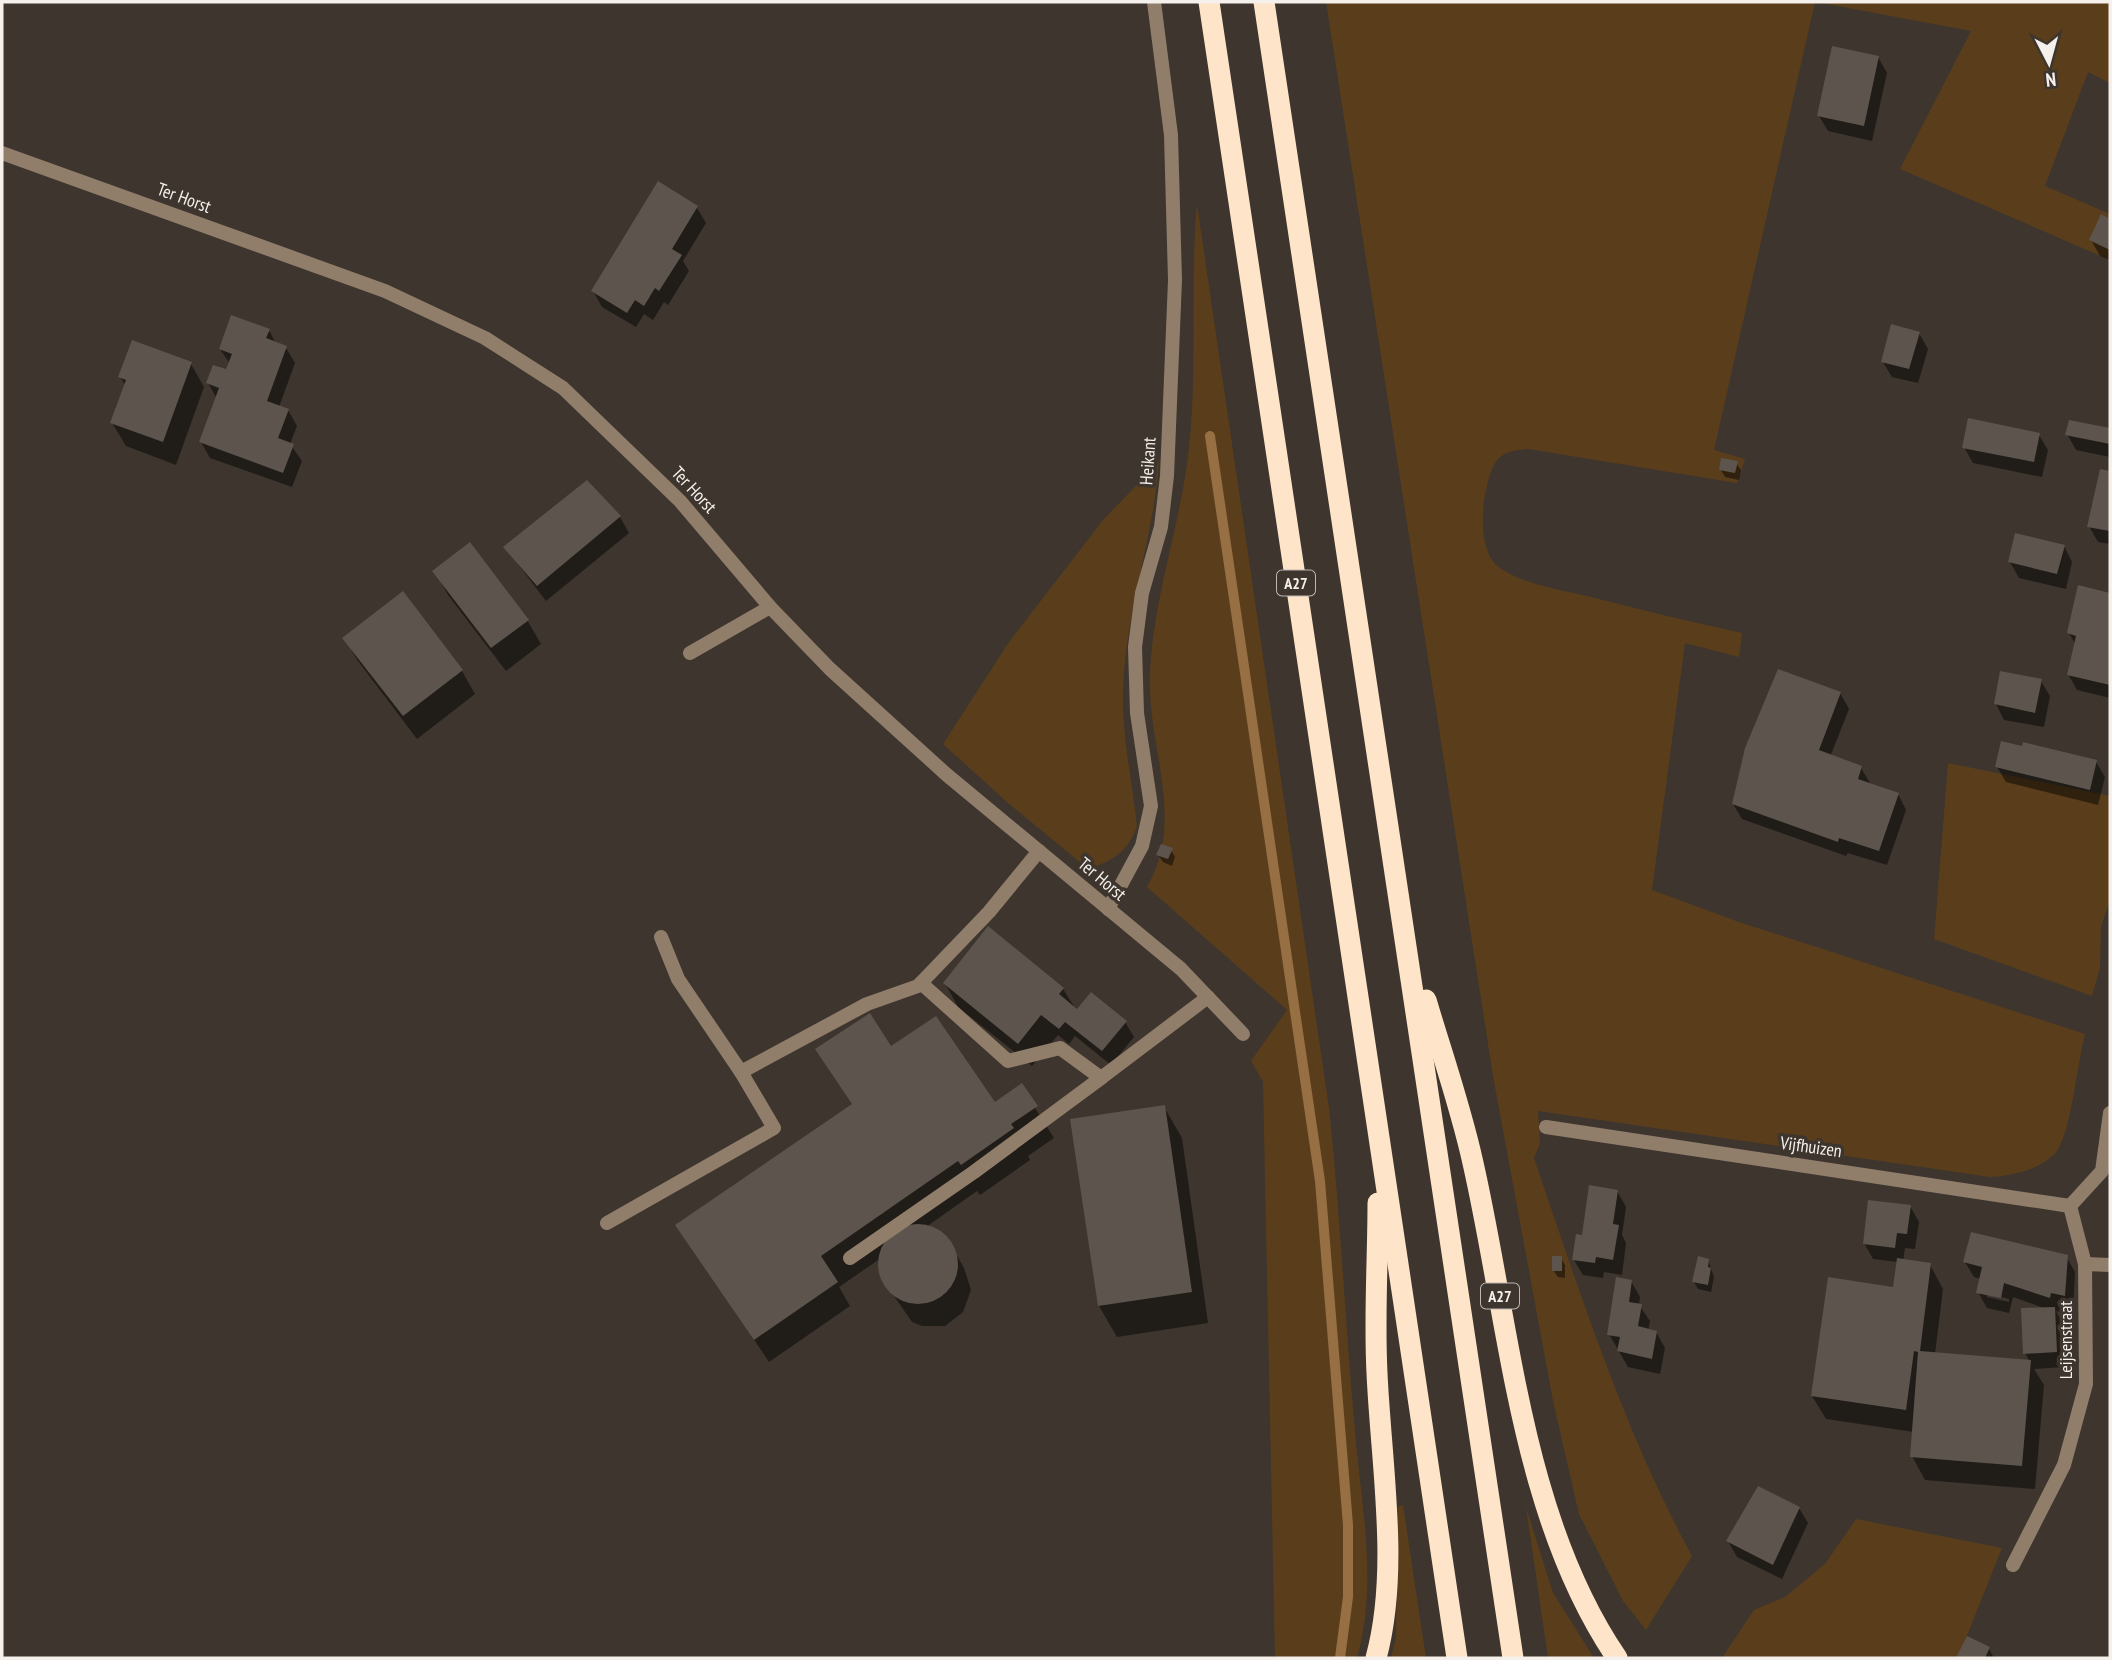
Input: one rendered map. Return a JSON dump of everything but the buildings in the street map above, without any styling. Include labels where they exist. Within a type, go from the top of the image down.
[{"type":"highway","name":"A27","points":[[1209,2],[1457,1658]]},
{"type":"highway","name":"A27","points":[[1264,2],[1513,1658]]},
{"type":"highway","name":"A27","points":[[1404,924],[1473,1160],[1540,1483],[1574,1585],[1594,1624],[1617,1658]]},
{"type":"highway","name":"A27","points":[[1376,1658],[1384,1629],[1387,1533],[1377,1370],[1378,1138]]},
{"type":"street","name":"Heikant","points":[[1108,909],[1142,846],[1151,806],[1137,713],[1135,647],[1142,593],[1161,527],[1167,476],[1175,280],[1171,135],[1154,2]]},
{"type":"street","name":"Ter Horst","points":[[2,153],[384,291],[485,338],[563,388],[680,501],[770,607],[830,669],[1039,851],[1181,969],[1243,1034]]},
{"type":"street","points":[[690,653],[770,607]]},
{"type":"street","points":[[741,1072],[867,1004],[921,983],[989,912],[1039,851]]},
{"type":"street","points":[[607,1223],[774,1128],[741,1072],[678,979],[661,937]]},
{"type":"street","points":[[921,983],[1008,1061],[1060,1048],[1101,1078]]},
{"type":"street","points":[[850,1258],[974,1172],[1208,998]]},
{"type":"street","points":[[2070,1206],[2102,1171],[2110,1113]]},
{"type":"street","name":"Vijfhuizen","points":[[1546,1127],[2070,1206]]},
{"type":"street","name":"Leijsenstraat","points":[[2013,1565],[2064,1465],[2086,1384],[2085,1264],[2070,1206]]},
{"type":"street","points":[[2085,1264],[2110,1265]]},
{"type":"shaded area","points":[[1326,2],[1815,2],[1714,450],[1745,459],[1737,483],[1528,449],[1514,451],[1498,459],[1490,474],[1483,518],[1486,547],[1500,568],[1532,583],[1742,633],[1739,657],[1685,643],[1652,890],[1739,922],[2085,1034],[2070,1114],[2061,1143],[2056,1152],[2042,1163],[2007,1175],[1990,1177],[1538,1111],[1540,1143],[1534,1158],[1569,1260],[1624,1411],[1692,1556],[1646,1630],[1623,1601],[1579,1514],[1553,1401],[1493,1076]]},
{"type":"shaded area","points":[[1816,2],[2110,2],[2110,83],[2088,72],[2045,186],[2110,214],[2110,260],[1900,169],[1971,31]]},
{"type":"shaded area","points":[[1197,204],[1329,1108],[1366,1540],[1367,1599],[1357,1658],[1275,1658],[1263,1082],[1251,1061],[1287,1010],[1147,887],[1158,862],[1165,812],[1151,710],[1151,656],[1159,601],[1183,491],[1191,431]]},
{"type":"shaded area","points":[[1159,462],[1124,670],[1125,732],[1137,827],[1124,849],[1105,863],[1088,869],[1008,803],[943,744],[1009,642],[1103,520]]},
{"type":"shaded area","points":[[1948,763],[2110,796],[2110,901],[2101,926],[2100,968],[2092,996],[1934,939]]},
{"type":"shaded area","points":[[1403,1505],[1426,1658],[1391,1658],[1396,1637],[1398,1507]]},
{"type":"shaded area","points":[[1526,1507],[1553,1593],[1594,1658],[1548,1658]]},
{"type":"shaded area","points":[[1856,1519],[2002,1548],[1958,1658],[1722,1658],[1754,1610],[1785,1597],[1825,1564]]},
{"type":"waterway","points":[[1210,436],[1320,1181],[1348,1525],[1348,1597],[1340,1658]]}]
